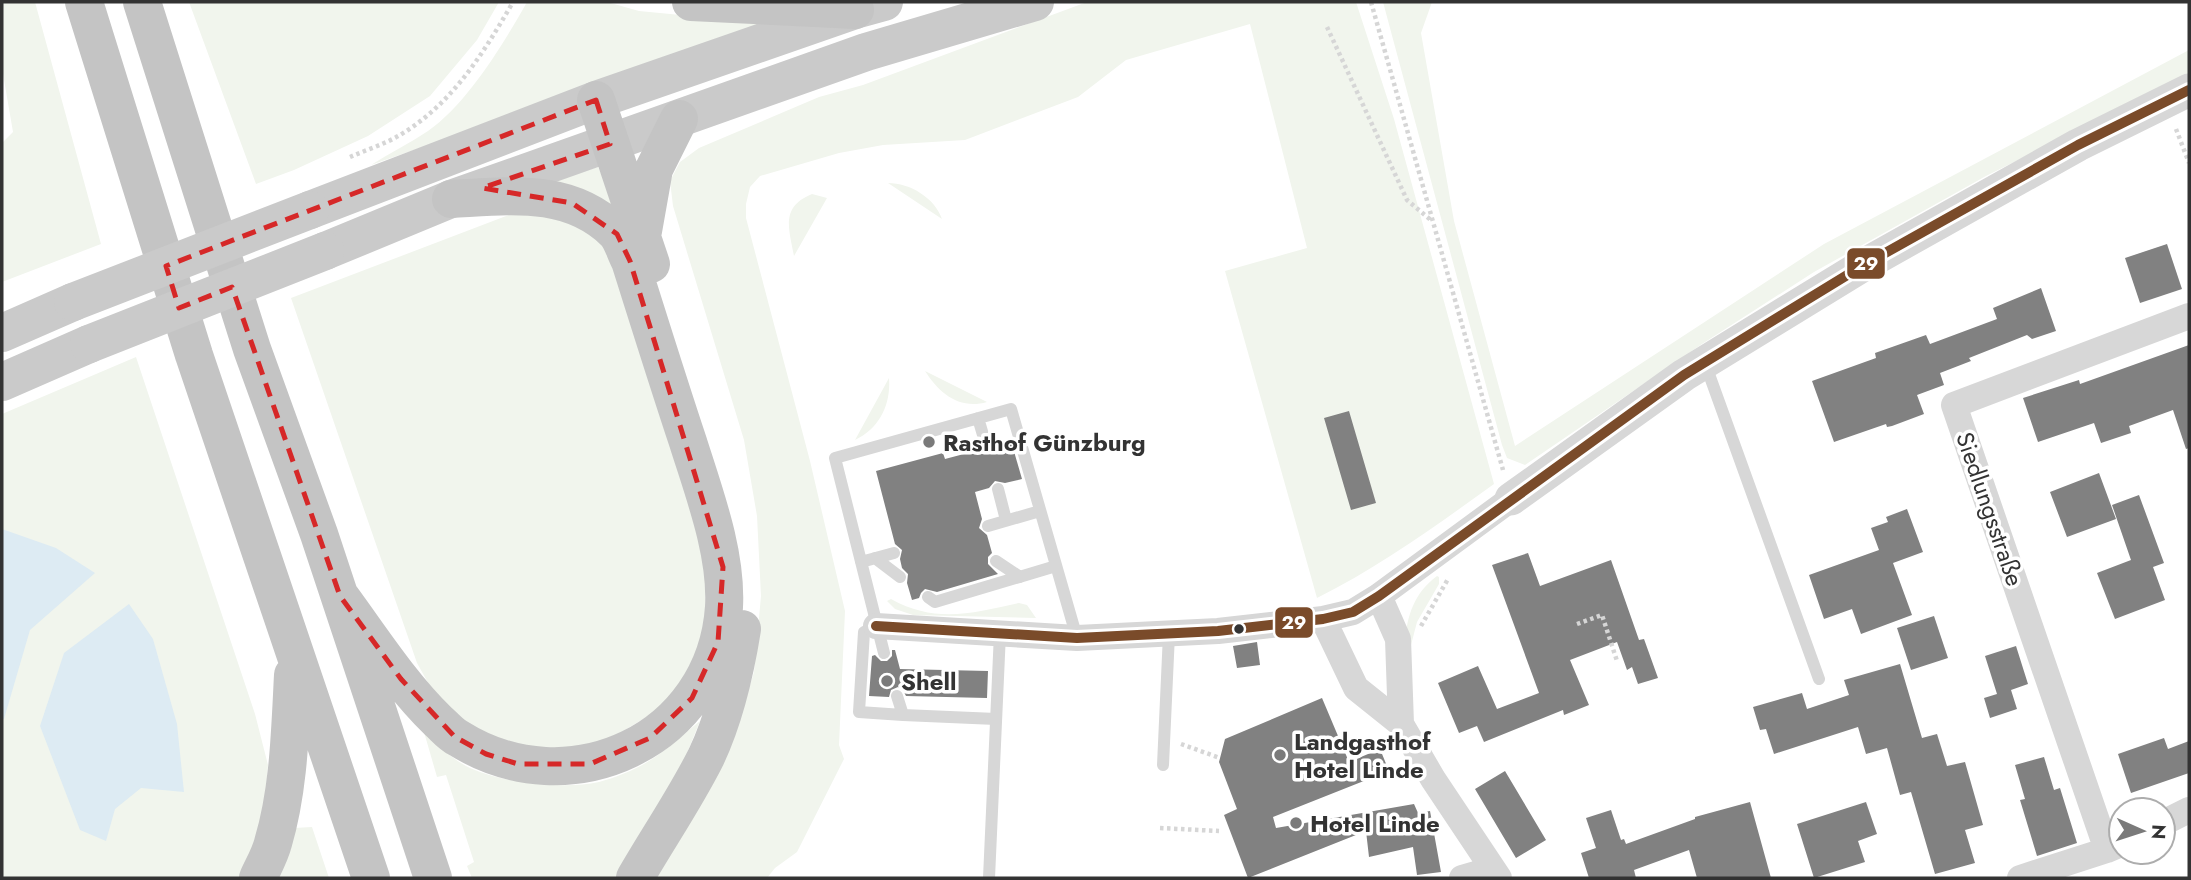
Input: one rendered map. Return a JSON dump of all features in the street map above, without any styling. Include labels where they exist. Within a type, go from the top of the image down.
[{"type":"highway","points":[[85,2],[194,355],[371,878]]},
{"type":"highway","points":[[142,2],[251,349],[340,596],[433,878]]},
{"type":"highway","points":[[691,2],[869,6]]},
{"type":"highway","points":[[596,100],[721,472],[737,539],[743,582],[743,622],[736,669],[724,712],[705,758],[635,878]]},
{"type":"highway","points":[[642,236],[654,169],[678,119]]},
{"type":"highway","points":[[340,596],[423,706],[455,737],[486,754],[518,764],[556,767],[590,764],[619,755],[650,738],[670,722],[692,698],[707,673],[718,642],[724,606],[723,567],[703,489],[629,261],[617,234],[572,203],[536,197],[451,199]]},
{"type":"highway","points":[[258,878],[272,846],[284,795],[294,652]]},
{"type":"main road","points":[[2,382],[89,344],[451,199],[866,52],[1035,2]]},
{"type":"main road","points":[[2,333],[73,302],[596,100],[869,6]]},
{"type":"street","points":[[876,626],[1077,638],[1218,631],[1323,619],[1353,612],[1704,362],[1862,266],[2078,145],[2189,90]]},
{"type":"street","name":"Siedlungsstraße","points":[[2107,828],[1954,405],[2189,316]]},
{"type":"street","points":[[1379,596],[1398,639],[1401,724]]},
{"type":"street","points":[[1323,619],[1356,688],[1401,724],[1433,779],[1496,874],[1462,878]]},
{"type":"street","points":[[2020,878],[2107,849]]},
{"type":"lane","points":[[1704,362],[1819,679]]},
{"type":"lane","points":[[884,653],[835,458],[1011,409],[1077,638]]},
{"type":"lane","points":[[978,418],[986,445]]},
{"type":"lane","points":[[998,489],[1006,520]]},
{"type":"lane","points":[[988,526],[1040,511]]},
{"type":"lane","points":[[860,562],[894,553]]},
{"type":"lane","points":[[875,558],[901,577]]},
{"type":"lane","points":[[996,561],[1020,577]]},
{"type":"lane","points":[[929,597],[935,602],[1056,566]]},
{"type":"lane","points":[[876,626],[864,632],[859,712],[996,719]]},
{"type":"lane","points":[[989,878],[1000,634]]},
{"type":"lane","points":[[1163,765],[1169,634]]},
{"type":"lane","points":[[897,696],[903,715]]},
{"type":"path","points":[[348,158],[397,137],[428,116],[449,97],[513,2]]},
{"type":"path","points":[[1371,2],[1511,499]]},
{"type":"path","points":[[1327,27],[1407,200],[1433,221]]},
{"type":"path","points":[[2184,145],[2189,163]]},
{"type":"path","points":[[1577,624],[1602,615],[1617,661]]},
{"type":"path","points":[[1164,742],[1178,743],[1220,758]]},
{"type":"path","points":[[1160,828],[1219,831]]},
{"type":"highlighted area","points":[[596,100],[610,144],[482,188],[572,203],[617,234],[630,261],[723,567],[718,642],[692,698],[650,738],[590,764],[518,764],[486,754],[455,737],[401,679],[340,596],[232,287],[179,308],[166,266]]},
{"type":"shaded area","points":[[2,2],[35,2],[101,244],[2,282],[2,143],[13,132],[2,68]]},
{"type":"shaded area","points":[[189,2],[499,2],[477,40],[430,96],[368,136],[294,170],[256,184]]},
{"type":"shaded area","points":[[527,2],[607,2],[639,11],[712,18],[799,15],[371,165],[428,131],[457,105],[496,54]]},
{"type":"shaded area","points":[[1087,2],[1356,2],[1394,119],[1494,484],[1386,559],[1317,598],[1225,271],[1307,248],[1250,24],[1126,60],[1078,97],[965,140],[883,145],[839,153],[760,176],[750,187],[746,218],[810,461],[845,611],[839,745],[844,759],[797,852],[775,868],[767,878],[653,878],[736,732],[754,672],[761,596],[757,516],[744,440],[673,206],[670,181],[680,162],[699,148],[819,97],[863,85]]},
{"type":"shaded area","points":[[1383,2],[1432,2],[1421,33],[1454,221],[1515,446],[1824,244],[2189,50],[2189,74],[1986,176],[1814,272],[1702,344],[1525,465],[1507,458],[1502,445]]},
{"type":"shaded area","points":[[598,167],[622,219],[550,182]]},
{"type":"shaded area","points":[[888,183],[921,193],[939,211],[942,219]]},
{"type":"shaded area","points":[[812,194],[827,198],[794,256],[789,228],[791,212],[802,199]]},
{"type":"shaded area","points":[[522,210],[556,212],[598,239],[611,257],[707,557],[704,640],[668,704],[590,751],[513,750],[441,706],[417,663],[291,298]]},
{"type":"shaded area","points":[[136,357],[255,714],[268,765],[263,827],[246,878],[2,878],[2,414]]},
{"type":"shaded area","points":[[925,371],[987,402],[967,404],[951,398],[943,393]]},
{"type":"shaded area","points":[[889,378],[888,397],[882,414],[871,429],[855,440]]},
{"type":"shaded area","points":[[2,529],[56,548],[95,573],[30,630],[4,719],[2,719]]},
{"type":"shaded area","points":[[1437,576],[1439,584],[1417,622],[1411,645],[1405,642],[1413,606],[1417,597]]},
{"type":"shaded area","points":[[891,599],[924,612],[939,614],[970,613],[1019,603],[1027,605],[1036,618],[913,615],[895,609],[887,601]]},
{"type":"shaded area","points":[[129,604],[153,639],[177,724],[184,792],[141,788],[115,809],[106,841],[80,830],[40,726],[64,653]]},
{"type":"shaded area","points":[[700,721],[679,773],[617,878],[472,878],[467,866],[474,862],[446,775],[437,777],[424,732],[455,759],[480,772],[513,781],[567,785],[599,782],[637,767],[664,751]]},
{"type":"shaded area","points":[[312,827],[329,878],[275,878],[294,828]]},
{"type":"building","points":[[2167,244],[2182,289],[2140,303],[2125,258]]},
{"type":"building","points":[[2041,288],[2056,331],[2032,339],[2027,335],[1969,358],[1971,361],[1940,373],[1944,385],[1917,395],[1924,414],[1834,442],[1812,381],[1876,358],[1875,353],[1926,335],[1930,344],[1997,319],[1993,308]]},
{"type":"building","points":[[2189,345],[2189,448],[2186,449],[2173,410],[2129,426],[2131,433],[2101,443],[2094,423],[2038,442],[2023,398],[2079,380],[2080,384]]},
{"type":"building","points":[[1349,411],[1376,503],[1351,510],[1324,418]]},
{"type":"building","name":"Shell","points":[[1011,441],[1022,479],[1005,483],[995,481],[989,488],[975,492],[982,519],[979,528],[987,535],[992,553],[988,557],[988,564],[998,574],[937,592],[925,589],[919,598],[912,600],[907,583],[908,574],[902,568],[900,559],[902,550],[895,544],[876,471],[943,453],[945,459],[979,450],[988,453],[995,446]]},
{"type":"building","points":[[2099,473],[2116,519],[2067,537],[2050,492]]},
{"type":"building","points":[[2139,495],[2164,563],[2153,567],[2165,600],[2115,619],[2097,573],[2131,560],[2112,505]]},
{"type":"building","points":[[1907,509],[1923,552],[1893,563],[1912,615],[1861,634],[1852,609],[1824,619],[1809,575],[1879,550],[1871,528],[1888,522],[1886,517]]},
{"type":"building","points":[[1528,553],[1540,586],[1611,560],[1639,640],[1644,639],[1658,678],[1638,684],[1632,667],[1627,670],[1617,642],[1570,660],[1589,705],[1564,715],[1563,710],[1484,742],[1477,726],[1459,733],[1438,683],[1478,666],[1497,709],[1539,693],[1492,565]]},
{"type":"building","points":[[1934,616],[1948,658],[1911,670],[1897,628]]},
{"type":"building","points":[[1257,642],[1260,665],[1237,668],[1233,646]]},
{"type":"building","points":[[2016,646],[2028,684],[2011,690],[2017,709],[1990,718],[1984,698],[1997,694],[1985,656]]},
{"type":"building","points":[[892,650],[895,650],[900,669],[988,671],[987,698],[906,696],[898,687],[891,690],[889,697],[869,696],[872,656],[887,661],[892,656]]},
{"type":"building","points":[[1900,664],[1922,738],[1937,734],[1947,766],[1965,762],[1983,825],[1965,830],[1975,863],[1935,874],[1911,792],[1900,795],[1887,748],[1866,754],[1858,727],[1774,754],[1766,729],[1760,730],[1753,707],[1802,693],[1807,709],[1849,695],[1844,680]]},
{"type":"building","points":[[1322,698],[1349,762],[1380,749],[1389,771],[1273,817],[1276,828],[1414,804],[1418,813],[1430,811],[1441,872],[1417,875],[1413,847],[1369,857],[1366,831],[1248,878],[1224,815],[1237,809],[1219,762],[1225,739]]},
{"type":"building","points":[[2164,738],[2168,749],[2189,741],[2189,773],[2131,793],[2118,754]]},
{"type":"building","points":[[2044,757],[2054,790],[2060,788],[2077,843],[2037,856],[2020,800],[2025,799],[2015,765]]},
{"type":"building","points":[[1505,771],[1546,840],[1516,858],[1475,789]]},
{"type":"building","points":[[1750,802],[1771,878],[1697,878],[1689,850],[1634,870],[1636,878],[1589,878],[1581,853],[1596,848],[1586,818],[1611,810],[1621,840],[1624,839],[1626,844],[1695,817]]},
{"type":"building","points":[[1866,802],[1877,834],[1858,841],[1865,862],[1814,878],[1797,824]]},
{"type":"transit line","name":"29","points":[[876,626],[1077,638],[1218,631],[1323,619],[1353,612],[1379,596],[1684,375],[1862,266],[2078,145],[2189,90]]},
{"type":"place","name":"Rasthof Günzburg","points":[[929,442]]},
{"type":"place","name":"Shell","points":[[887,681]]},
{"type":"place","name":"Landgasthof Hotel Linde","points":[[1280,755]]},
{"type":"place","name":"Hotel Linde","points":[[1296,823]]}]
